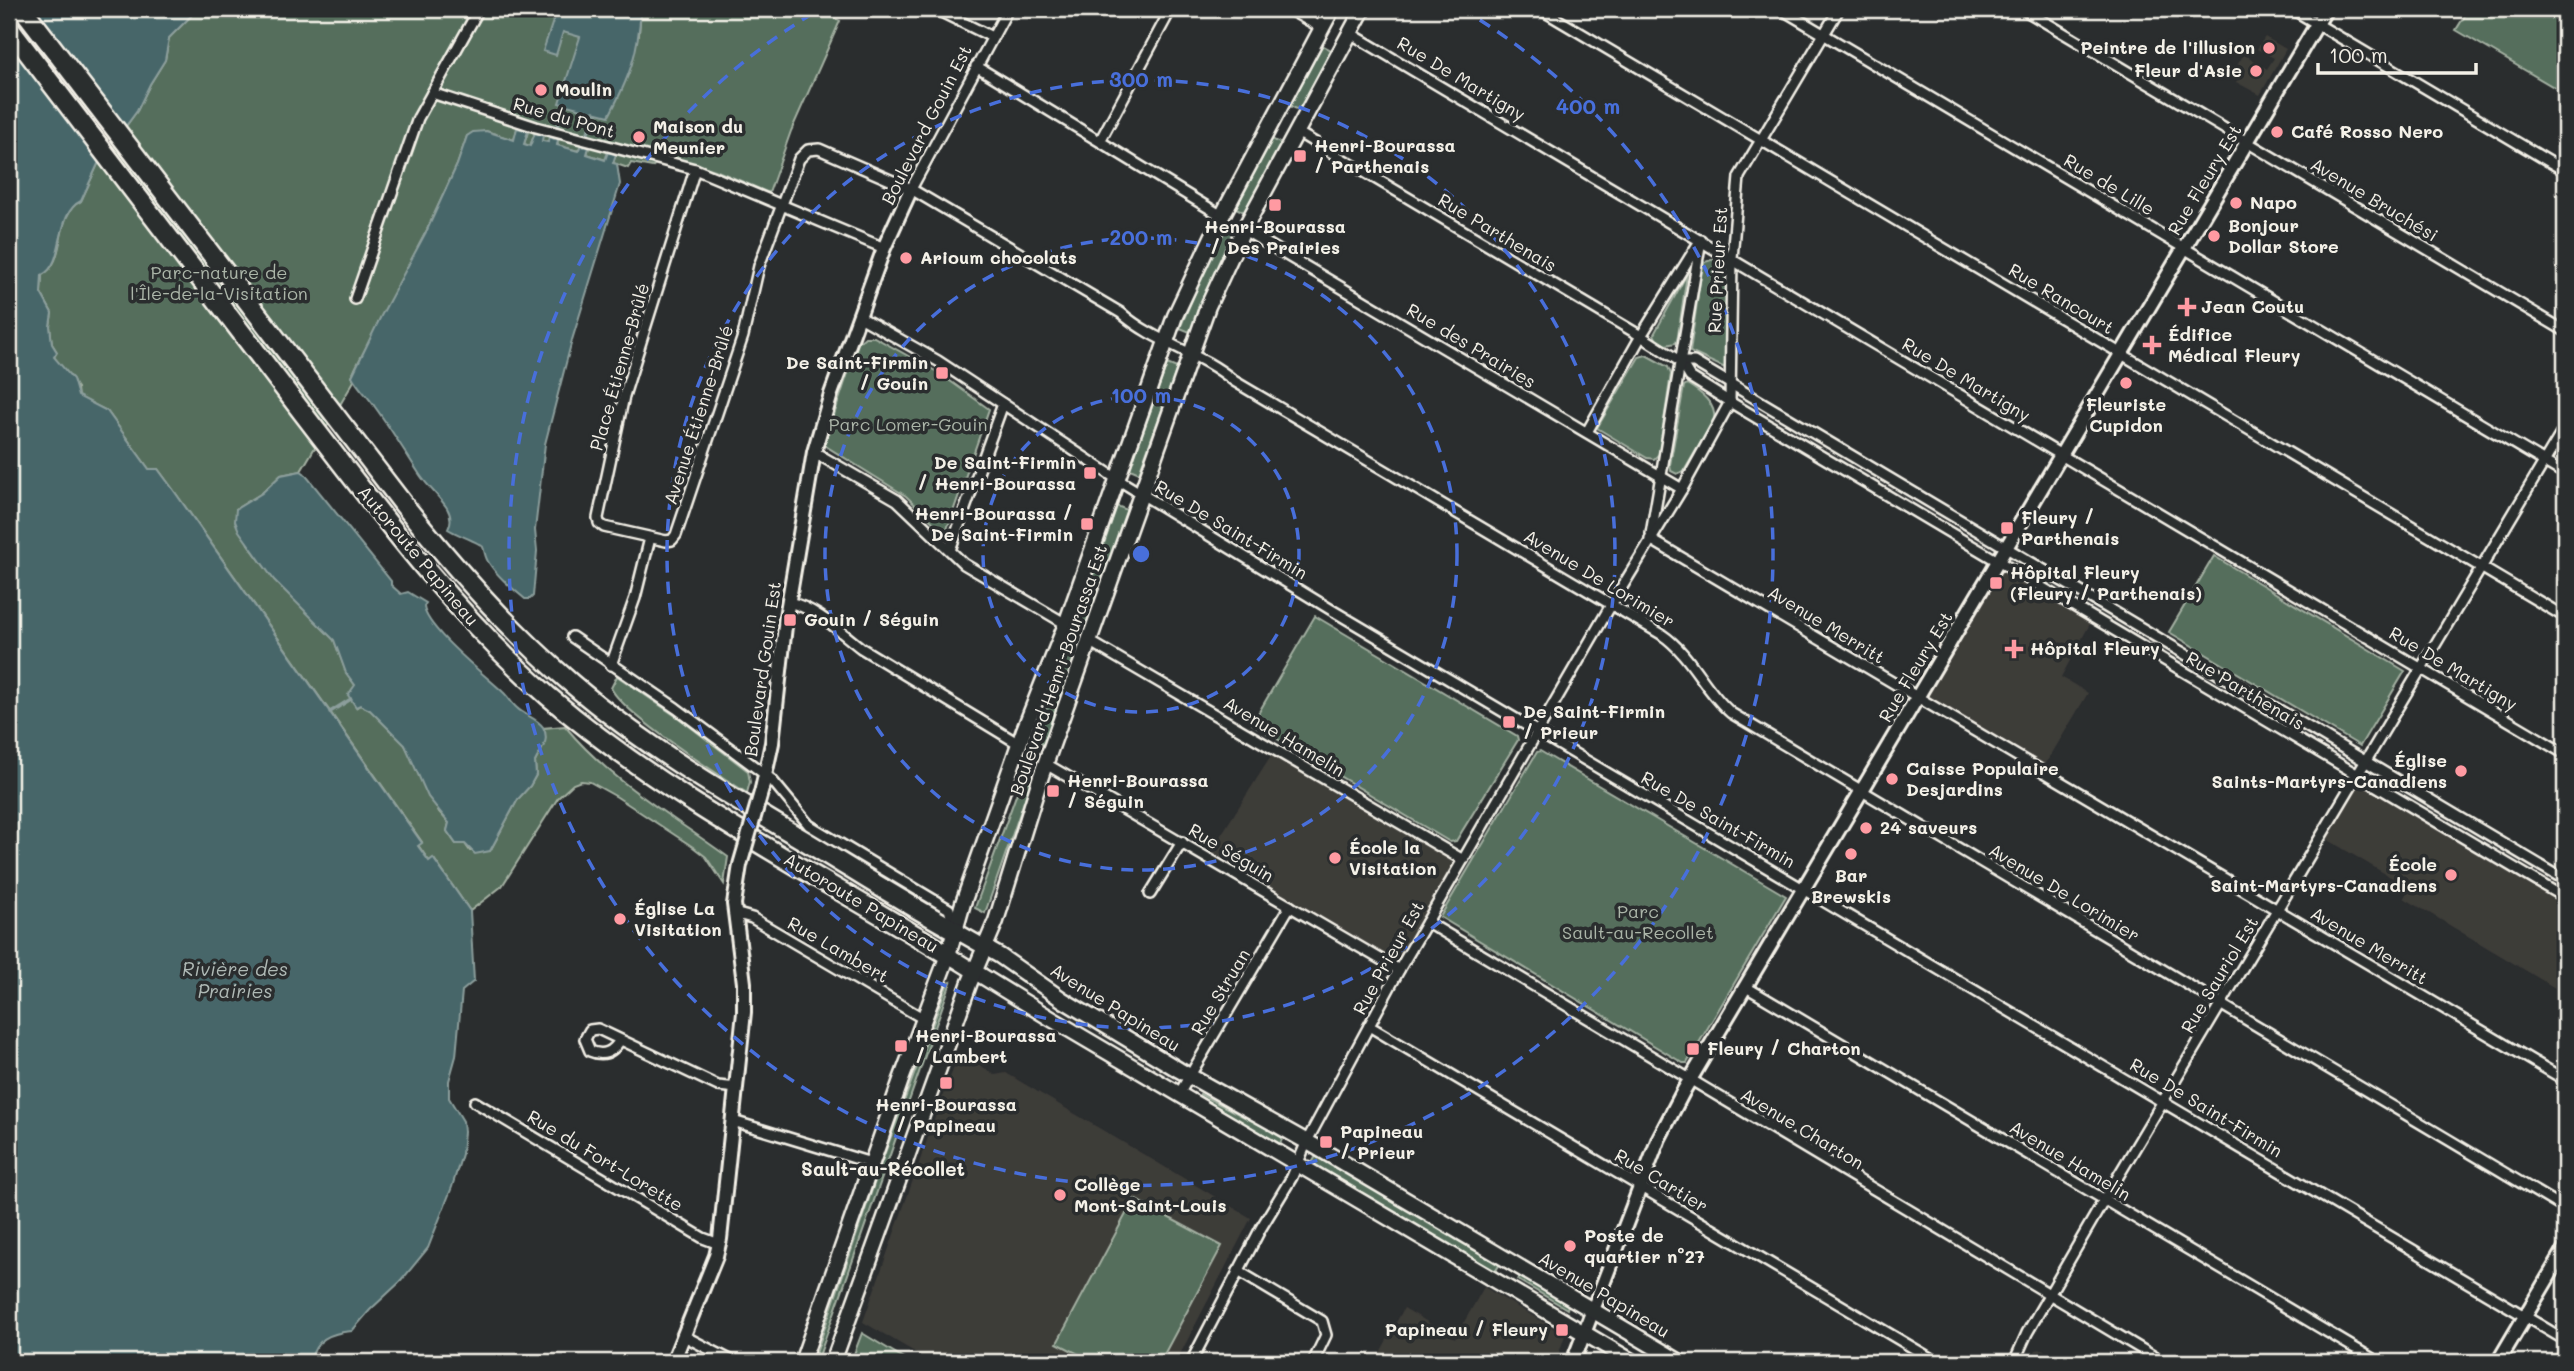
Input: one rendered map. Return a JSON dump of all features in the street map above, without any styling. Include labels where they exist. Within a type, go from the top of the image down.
[{"type":"highway","name":"Autoroute Papineau","points":[[23,9],[420,524],[467,582],[526,642],[608,714],[679,765],[956,931]]},
{"type":"highway","name":"Autoroute Papineau","points":[[9,28],[377,509],[448,597],[510,661],[585,727],[663,783],[948,954]]},
{"type":"main road","name":"Boulevard Henri-Bourassa Est","points":[[802,1362],[948,954],[963,903],[1019,744],[1066,624],[1191,277],[1332,9]]},
{"type":"main road","name":"Boulevard Henri-Bourassa Est","points":[[833,1362],[974,971],[996,921],[1046,764],[1211,299],[1244,230],[1363,9]]},
{"type":"main road","name":"Avenue Papineau","points":[[956,931],[1189,1076],[1307,1142],[1680,1362]]},
{"type":"main road","points":[[948,954],[1633,1362]]},
{"type":"street","points":[[355,299],[418,118],[479,9]]},
{"type":"street","points":[[935,9],[992,37]]},
{"type":"street","name":"Boulevard Gouin Est","points":[[673,1362],[719,1244],[745,993],[734,913],[735,890],[772,743],[788,602],[814,452],[831,394],[884,248],[911,190],[1008,9]]},
{"type":"street","points":[[1100,141],[1171,9]]},
{"type":"street","points":[[1288,9],[1322,29]]},
{"type":"street","name":"Rue Rancourt","points":[[1540,9],[2565,617]]},
{"type":"street","name":"Rue de Lille","points":[[1781,9],[2565,474]]},
{"type":"street","name":"Rue Prieur Est","points":[[1191,1362],[1238,1270],[1292,1177],[1307,1142],[1399,970],[1611,605],[1682,489],[1730,402],[1732,258],[1739,177],[1839,9]]},
{"type":"street","name":"Avenue Bruchési","points":[[2023,9],[2565,331]]},
{"type":"street","points":[[2292,9],[2565,171]]},
{"type":"street","name":"Rue Fleury Est","points":[[1573,1362],[1594,1312],[1639,1186],[1659,1138],[1690,1081],[2326,9]]},
{"type":"street","name":"Rue De Martigny","points":[[1350,33],[2565,754]]},
{"type":"street","points":[[976,66],[1222,216]]},
{"type":"street","name":"Rue du Pont","points":[[432,93],[617,150],[695,169],[884,248]]},
{"type":"street","name":"Rue Parthenais","points":[[1297,132],[1641,337],[1681,362],[1690,377],[1730,402],[2565,898]]},
{"type":"street","name":"Avenue De Lorimier","points":[[804,152],[813,148],[819,149],[911,190],[1672,641],[1690,660],[1710,691],[1731,713],[2565,1209]]},
{"type":"street","name":"Avenue Étienne-Brûlé","points":[[650,538],[669,541],[676,535],[743,336],[759,265],[804,152]]},
{"type":"street","name":"Place Étienne-Brûlé","points":[[650,538],[604,527],[597,518],[624,396],[695,169]]},
{"type":"street","name":"Rue des Prairies","points":[[1244,230],[1682,489]]},
{"type":"street","name":"Rue Prieur Est","points":[[1587,432],[1700,240]]},
{"type":"street","name":"Rue Prieur Est","points":[[1650,539],[1700,240]]},
{"type":"street","name":"Rue De Saint-Firmin","points":[[860,317],[938,361],[1141,494],[1537,732],[2565,1340]]},
{"type":"street","name":"Rue Parthenais","points":[[1681,362],[1694,362],[2565,880]]},
{"type":"street","points":[[950,550],[1003,404]]},
{"type":"street","name":"Rue Sauriol Est","points":[[2014,1362],[2104,1200],[2565,427]]},
{"type":"street","points":[[814,452],[897,500],[964,564],[1066,624]]},
{"type":"street","points":[[611,665],[635,598],[650,538]]},
{"type":"street","name":"Avenue Merritt","points":[[1650,539],[2038,771],[2565,1080]]},
{"type":"street","points":[[2041,588],[2050,574]]},
{"type":"street","points":[[788,602],[843,631],[861,648],[1019,744]]},
{"type":"street","points":[[2090,617],[2098,602]]},
{"type":"street","name":"Avenue Papineau","points":[[572,637],[676,708],[765,775],[809,825],[949,909],[956,931]]},
{"type":"street","name":"Avenue Hamelin","points":[[1089,641],[1463,860]]},
{"type":"street","name":"Rue Séguin","points":[[1046,764],[1399,970]]},
{"type":"street","points":[[1150,894],[1182,842]]},
{"type":"street","name":"Rue Struan","points":[[1179,1094],[1290,906]]},
{"type":"street","name":"Rue Lambert","points":[[734,913],[752,918],[924,1019]]},
{"type":"street","name":"Avenue Charton","points":[[1427,922],[2163,1362]]},
{"type":"street","name":"Avenue Hamelin","points":[[1746,987],[2378,1362]]},
{"type":"street","name":"Rue Cartier","points":[[1369,1026],[1937,1362]]},
{"type":"street","points":[[620,1040],[718,1086],[737,1088]]},
{"type":"street","name":"Rue du Fort-Lorette","points":[[475,1102],[703,1238],[719,1244]]},
{"type":"street","points":[[733,1121],[871,1163]]},
{"type":"street","points":[[2498,1362],[2565,1249]]},
{"type":"street","points":[[1238,1270],[1322,1321],[1326,1335],[1313,1362]]},
{"type":"street","points":[[684,1336],[734,1362]]},
{"type":"shaded area","points":[[2265,37],[2286,49],[2260,95],[2236,82],[2242,71],[2236,67],[2244,54],[2267,69],[2274,58],[2257,49]]},
{"type":"shaded area","name":"Hôpital Fleury","points":[[1999,569],[2091,622],[2061,677],[2088,693],[2042,770],[1923,701]]},
{"type":"shaded area","name":"École la Visitation","points":[[1275,750],[1463,860],[1399,970],[1207,857]]},
{"type":"shaded area","name":"École Saint-Martyrs-Canadiens","points":[[2358,780],[2565,906],[2565,994],[2404,898],[2409,888],[2325,838]]},
{"type":"shaded area","name":"Collège Mont-Saint-Louis","points":[[960,1052],[995,1075],[1006,1073],[1251,1218],[1176,1362],[932,1362],[863,1322]]},
{"type":"shaded area","points":[[1484,1287],[1565,1335],[1556,1362],[1375,1362],[1404,1308],[1455,1338]]},
{"type":"shaded area","points":[[2042,1349],[2063,1362],[2029,1362],[2036,1350]]},
{"type":"green space","name":"Parc-nature de l'Île-de-la-Visitation","points":[[194,9],[557,9],[553,24],[562,30],[594,37],[639,35],[641,9],[816,9],[840,21],[791,131],[769,193],[715,170],[658,153],[653,167],[631,163],[628,168],[613,163],[616,155],[606,160],[587,154],[589,148],[581,145],[578,151],[557,145],[558,139],[550,137],[548,142],[542,141],[535,133],[530,146],[524,144],[528,132],[517,129],[514,140],[486,131],[467,136],[457,165],[427,230],[356,367],[352,376],[354,381],[301,471],[281,475],[262,493],[236,509],[248,544],[271,575],[334,640],[346,672],[355,685],[357,707],[360,705],[370,710],[405,745],[439,812],[449,823],[447,831],[456,844],[465,844],[470,851],[490,851],[518,799],[536,775],[535,762],[544,743],[543,728],[565,726],[621,780],[728,857],[724,884],[706,857],[693,847],[617,797],[590,782],[581,781],[573,784],[558,798],[502,886],[470,911],[434,859],[429,861],[418,845],[422,842],[158,469],[149,469],[107,411],[78,397],[77,388],[54,357],[57,352],[52,344],[52,313],[41,293],[42,275],[50,269],[55,260],[63,227],[72,207],[81,201],[98,164],[137,111],[165,60],[169,38],[192,15]]},
{"type":"green space","points":[[2469,9],[2565,9],[2564,93],[2456,30]]},
{"type":"green space","points":[[1322,45],[1331,50],[1299,110],[1290,106]]},
{"type":"green space","points":[[1272,139],[1281,144],[1244,212],[1236,208]]},
{"type":"green space","points":[[1225,228],[1233,233],[1190,332],[1180,328]]},
{"type":"green space","points":[[1714,259],[1721,260],[1729,273],[1725,368],[1690,352],[1702,266]]},
{"type":"green space","points":[[1687,274],[1676,343],[1666,345],[1657,341],[1654,334]]},
{"type":"green space","name":"Parc Lomer-Gouin","points":[[865,337],[874,337],[939,373],[989,409],[947,529],[938,527],[906,496],[824,445],[858,343]]},
{"type":"green space","points":[[1646,355],[1668,367],[1671,374],[1659,454],[1654,459],[1647,458],[1597,428],[1639,357]]},
{"type":"green space","points":[[1167,364],[1177,368],[1139,473],[1130,469]]},
{"type":"green space","points":[[1687,384],[1710,404],[1714,420],[1684,471],[1677,474],[1671,471],[1670,465],[1684,386]]},
{"type":"green space","points":[[1117,506],[1127,510],[1044,745],[1036,740]]},
{"type":"green space","points":[[2214,556],[2405,671],[2360,746],[2169,632]]},
{"type":"green space","points":[[1315,616],[1517,736],[1518,740],[1456,841],[1450,842],[1252,724]]},
{"type":"green space","points":[[617,676],[680,719],[748,771],[750,782],[747,793],[673,744],[633,713],[611,688]]},
{"type":"green space","name":"Parc Sault-au-Recollet","points":[[1540,751],[1786,896],[1687,1063],[1440,917]]},
{"type":"green space","points":[[1027,765],[1035,770],[985,913],[975,908]]},
{"type":"green space","points":[[951,982],[817,1362],[813,1362],[882,1161],[948,983]]},
{"type":"green space","points":[[1200,1094],[1283,1137],[1280,1144],[1199,1096]]},
{"type":"green space","points":[[1316,1156],[1500,1264],[1495,1272],[1312,1163]]},
{"type":"green space","points":[[1134,1199],[1222,1246],[1160,1362],[1094,1362],[1057,1343]]},
{"type":"green space","points":[[1520,1276],[1568,1305],[1567,1309],[1518,1280]]},
{"type":"green space","points":[[862,1333],[910,1362],[851,1362]]},
{"type":"water","name":"Rivière des Prairies","points":[[9,9],[194,9],[192,15],[169,38],[165,60],[137,111],[98,164],[81,201],[67,216],[54,261],[42,275],[41,293],[52,313],[52,344],[57,352],[54,357],[73,379],[78,396],[107,411],[149,469],[158,469],[422,843],[418,846],[429,861],[433,858],[470,911],[474,981],[462,991],[456,1056],[449,1081],[449,1098],[463,1121],[464,1132],[462,1154],[452,1187],[428,1248],[401,1281],[352,1331],[337,1333],[325,1339],[312,1354],[310,1362],[9,1362]]},
{"type":"water","points":[[557,9],[641,9],[632,64],[609,116],[559,103],[580,37],[563,32],[556,55],[543,51]]},
{"type":"water","points":[[517,128],[528,131],[524,144],[530,146],[535,133],[543,135],[542,141],[548,142],[549,137],[558,139],[557,145],[578,151],[581,145],[589,147],[587,154],[605,160],[608,152],[616,154],[613,163],[617,164],[620,184],[572,340],[545,444],[535,530],[537,551],[533,596],[530,599],[525,599],[497,573],[481,545],[448,529],[450,518],[447,508],[423,479],[352,376],[427,230],[457,165],[467,136],[473,132],[486,131],[514,140]]},
{"type":"water","points":[[301,471],[391,581],[391,585],[401,594],[408,592],[426,603],[424,606],[427,615],[445,638],[517,708],[543,727],[546,737],[535,762],[536,775],[518,799],[490,851],[475,854],[465,844],[456,844],[447,831],[449,823],[428,797],[405,745],[370,710],[360,705],[356,707],[348,695],[355,685],[346,673],[334,640],[274,580],[239,531],[235,521],[236,509],[262,493],[281,475]]},
{"type":"pier","points":[[9,9],[35,9],[127,127],[102,165],[9,44]]},
{"type":"waterway","points":[[554,138],[564,104]]},
{"type":"waterway","points":[[584,146],[594,112]]},
{"type":"waterway","points":[[330,712],[351,699]]},
{"type":"place","name":"Peintre de l'illusion","points":[[2269,48]]},
{"type":"place","name":"Fleur d'Asie","points":[[2256,71]]},
{"type":"place","name":"Moulin","points":[[541,90]]},
{"type":"place","name":"Café Rosso Nero","points":[[2277,132]]},
{"type":"place","name":"Maison du Meunier","points":[[639,137]]},
{"type":"place","name":"Henri-Bourassa / Parthenais","points":[[1300,156]]},
{"type":"place","name":"Napo","points":[[2236,203]]},
{"type":"place","name":"Henri-Bourassa / Des Prairies","points":[[1275,205]]},
{"type":"place","name":"Bonjour Dollar Store","points":[[2214,236]]},
{"type":"place","name":"Arioum chocolats","points":[[906,258]]},
{"type":"place","name":"Jean Coutu","points":[[2187,307]]},
{"type":"place","name":"Édifice Médical Fleury","points":[[2152,345]]},
{"type":"place","name":"De Saint-Firmin / Gouin","points":[[942,373]]},
{"type":"place","name":"Fleuriste Cupidon","points":[[2126,383]]},
{"type":"place","name":"De Saint-Firmin / Henri-Bourassa","points":[[1090,473]]},
{"type":"place","name":"Henri-Bourassa / De Saint-Firmin","points":[[1087,524]]},
{"type":"place","name":"Fleury / Parthenais","points":[[2007,528]]},
{"type":"place","name":"Hôpital Fleury (Fleury / Parthenais)","points":[[1996,583]]},
{"type":"place","name":"Gouin / Séguin","points":[[790,620]]},
{"type":"place","name":"Hôpital Fleury","points":[[2014,649]]},
{"type":"place","name":"De Saint-Firmin / Prieur","points":[[1509,722]]},
{"type":"place","name":"Église Saints-Martyrs-Canadiens","points":[[2461,771]]},
{"type":"place","name":"Caisse Populaire Desjardins","points":[[1892,779]]},
{"type":"place","name":"Henri-Bourassa / Séguin","points":[[1053,791]]},
{"type":"place","name":"24 saveurs","points":[[1866,828]]},
{"type":"place","name":"Bar Brewskis","points":[[1851,854]]},
{"type":"place","name":"École la Visitation","points":[[1335,858]]},
{"type":"place","name":"École Saint-Martyrs-Canadiens","points":[[2451,875]]},
{"type":"place","name":"Église La Visitation","points":[[620,919]]},
{"type":"place","name":"Henri-Bourassa / Lambert","points":[[901,1046]]},
{"type":"place","name":"Fleury / Charton","points":[[1693,1049]]},
{"type":"place","name":"Henri-Bourassa / Papineau","points":[[946,1083]]},
{"type":"place","name":"Papineau / Prieur","points":[[1326,1142]]},
{"type":"place","name":"Collège Mont-Saint-Louis","points":[[1060,1195]]},
{"type":"place","name":"Poste de quartier n°27","points":[[1570,1246]]},
{"type":"place","name":"Papineau / Fleury","points":[[1562,1330]]},
{"type":"district","name":"Sault-au-Récollet","points":[[883,1169]]}]
